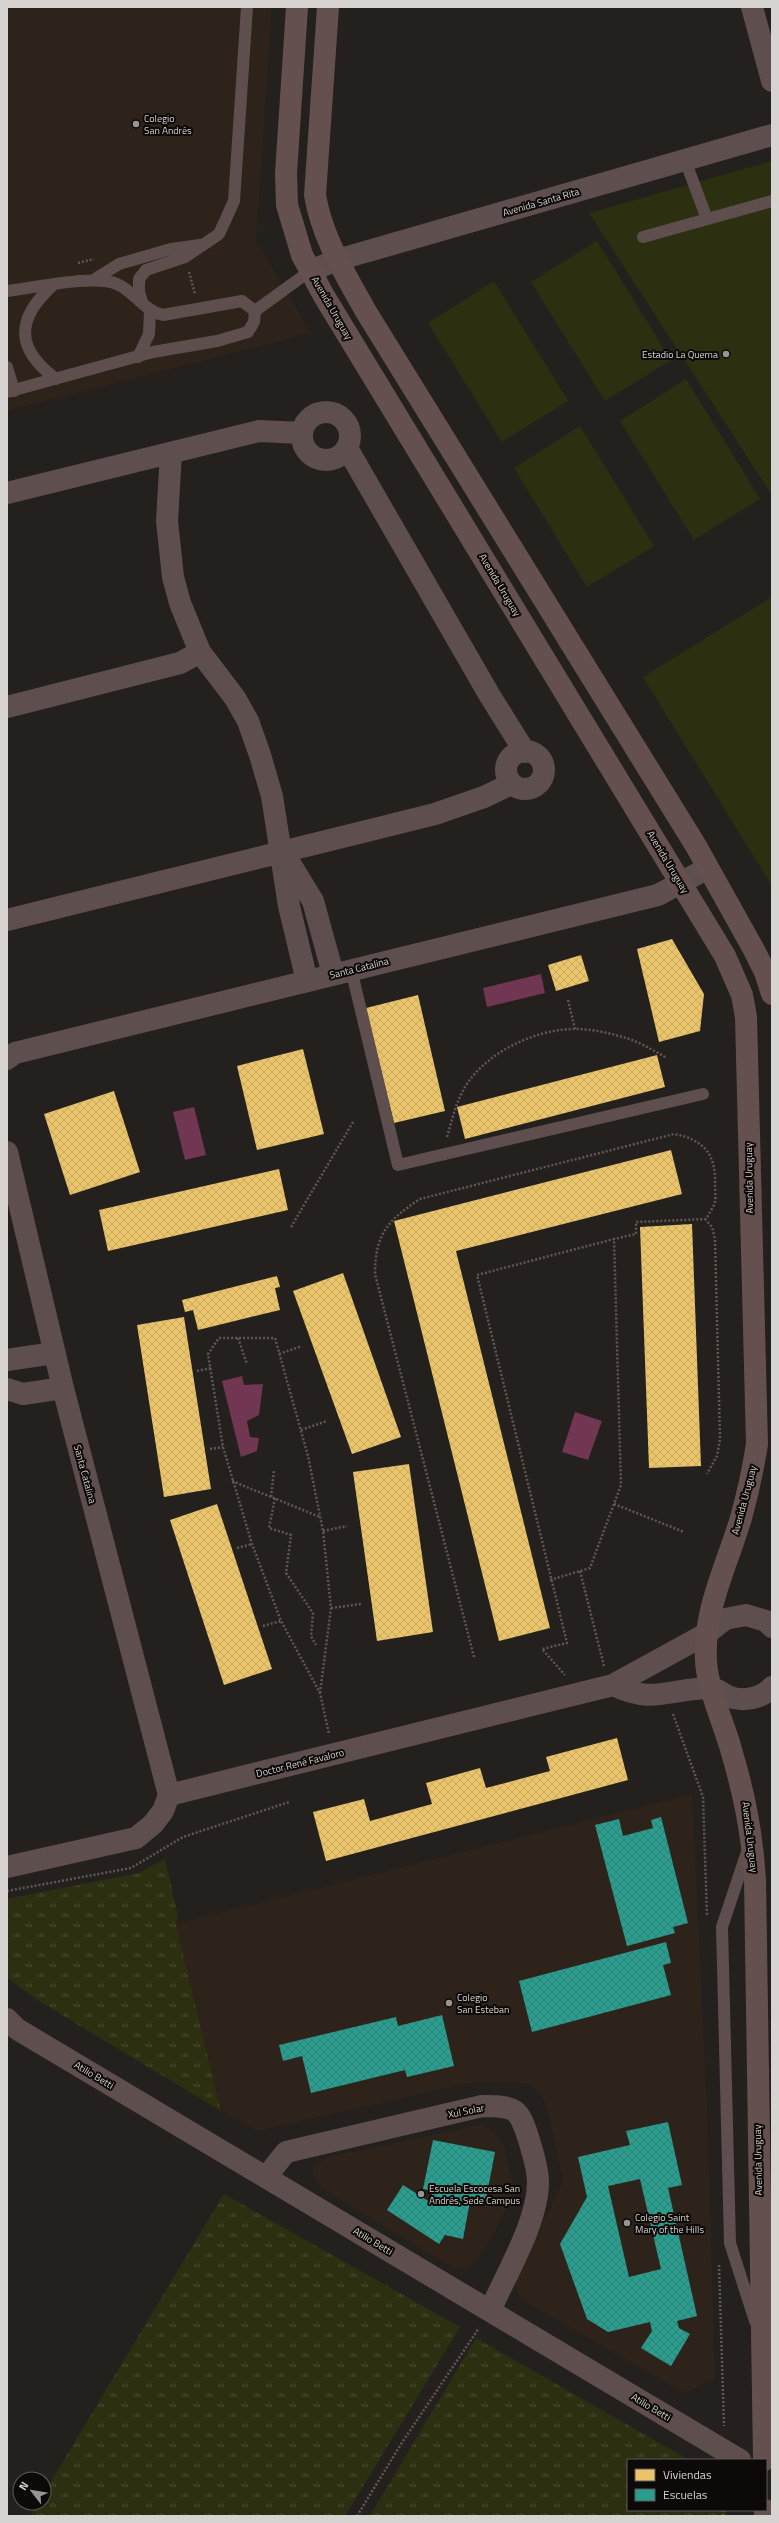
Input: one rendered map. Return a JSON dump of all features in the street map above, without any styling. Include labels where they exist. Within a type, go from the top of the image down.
[{"type":"main road","name":"Avenida Uruguay","points":[[297,7],[286,186],[292,227],[310,270],[681,883],[735,975],[742,995],[746,1017],[757,1444],[752,1476],[712,1605],[706,1634],[706,1662],[712,1688],[746,1799],[752,1837],[755,1880],[764,2459]]},
{"type":"main road","points":[[328,7],[315,194],[318,216],[338,260],[365,310],[708,868],[766,972],[772,994]]},
{"type":"street","points":[[752,7],[772,81]]},
{"type":"street","name":"Avenida Santa Rita","points":[[310,270],[338,260],[772,135]]},
{"type":"street","points":[[323,412],[330,412],[343,420],[348,426],[350,433],[347,448],[334,458],[318,459],[305,448],[302,433],[309,419],[323,412]]},
{"type":"street","points":[[7,493],[259,431],[302,433]]},
{"type":"street","points":[[347,448],[490,696],[525,752]]},
{"type":"street","points":[[171,453],[167,521],[169,554],[180,603],[200,652],[235,698],[248,721],[272,796],[282,851],[289,906],[307,981]]},
{"type":"street","points":[[7,707],[180,663],[200,652]]},
{"type":"street","points":[[525,752],[536,755],[540,760],[543,772],[539,783],[528,789],[522,789],[511,784],[506,772],[509,760],[513,756],[525,752]]},
{"type":"street","points":[[7,920],[435,814],[484,797],[511,784]]},
{"type":"street","points":[[282,851],[313,901],[342,972]]},
{"type":"street","name":"Santa Catalina","points":[[7,1059],[15,1053],[658,895],[708,868]]},
{"type":"street","name":"Santa Catalina","points":[[7,1152],[54,1353],[169,1795]]},
{"type":"street","points":[[7,1360],[54,1353]]},
{"type":"street","points":[[7,1389],[23,1394],[63,1388]]},
{"type":"street","name":"Doctor René Favaloro","points":[[169,1795],[610,1686],[706,1634],[725,1619],[746,1615],[766,1621],[772,1627]]},
{"type":"street","points":[[610,1686],[629,1693],[650,1696],[712,1688],[731,1698],[750,1699],[769,1691],[772,1687]]},
{"type":"street","points":[[7,1867],[136,1838],[153,1824],[164,1811],[169,1795]]},
{"type":"street","name":"Atilio Betti","points":[[7,2019],[17,2029],[738,2459]]},
{"type":"street","name":"Xul Solar","points":[[266,2178],[286,2152],[482,2106],[510,2108],[522,2117],[536,2162],[538,2181],[537,2197],[532,2217],[490,2311]]},
{"type":"lane","points":[[142,302],[138,292],[139,279],[146,270],[185,257],[219,234],[234,201],[247,7]]},
{"type":"lane","points":[[685,160],[707,219]]},
{"type":"lane","points":[[643,237],[772,201]]},
{"type":"lane","points":[[95,279],[119,264],[171,249],[201,245]]},
{"type":"lane","points":[[7,367],[11,391],[138,357],[218,341],[248,332],[254,322],[255,311],[310,270]]},
{"type":"lane","points":[[7,291],[95,279],[117,284],[142,302],[150,311],[163,315],[177,314],[242,301],[255,311]]},
{"type":"lane","points":[[52,286],[33,306],[26,327],[26,344],[32,358],[56,379]]},
{"type":"lane","points":[[138,357],[149,334],[150,311]]},
{"type":"lane","points":[[342,972],[398,1165],[703,1094]]},
{"type":"lane","points":[[752,1837],[722,1927],[730,2243],[762,2340]]},
{"type":"path","points":[[568,1000],[575,1029]]},
{"type":"path","points":[[443,1155],[457,1102],[469,1080],[486,1064],[519,1043],[547,1033],[575,1029],[628,1038],[667,1058]]},
{"type":"path","points":[[291,1227],[353,1122]]},
{"type":"path","points":[[474,1657],[375,1274],[375,1259],[390,1221],[420,1199],[674,1134],[689,1137],[701,1144],[710,1154],[716,1171],[715,1202],[704,1219]]},
{"type":"path","points":[[580,1693],[542,1649],[567,1643],[550,1580],[477,1275],[636,1234],[636,1222],[704,1219],[712,1227],[715,1239],[720,1439],[717,1456],[707,1474]]},
{"type":"path","points":[[550,1580],[590,1568],[621,1485],[614,1239]]},
{"type":"path","points":[[320,1693],[331,1608],[323,1530],[301,1430],[275,1338],[219,1338],[208,1354],[223,1447],[232,1481],[252,1544],[281,1621],[320,1693],[326,1718]]},
{"type":"path","points":[[238,1338],[247,1364]]},
{"type":"path","points":[[279,1354],[302,1346]]},
{"type":"path","points":[[197,1371],[211,1368]]},
{"type":"path","points":[[301,1430],[327,1421]]},
{"type":"path","points":[[210,1449],[223,1447]]},
{"type":"path","points":[[271,1497],[274,1470]]},
{"type":"path","points":[[232,1481],[320,1517]]},
{"type":"path","points":[[275,1498],[269,1528],[291,1535],[286,1573],[313,1613],[311,1636],[316,1645]]},
{"type":"path","points":[[614,1504],[684,1532]]},
{"type":"path","points":[[323,1530],[347,1526]]},
{"type":"path","points":[[237,1548],[252,1544]]},
{"type":"path","points":[[580,1571],[610,1686]]},
{"type":"path","points":[[331,1608],[361,1604]]},
{"type":"path","points":[[263,1626],[281,1621]]},
{"type":"path","points":[[357,2516],[403,2441],[490,2311]]},
{"type":"shaded area","name":"Colegio San Andrés","points":[[7,7],[272,7],[256,241],[311,333],[7,411]]},
{"type":"shaded area","points":[[541,974],[545,993],[487,1007],[483,988]]},
{"type":"shaded area","points":[[194,1107],[206,1155],[185,1160],[173,1112]]},
{"type":"shaded area","points":[[242,1376],[244,1385],[263,1384],[259,1415],[247,1421],[250,1437],[259,1438],[257,1451],[241,1457],[222,1381]]},
{"type":"shaded area","points":[[575,1412],[602,1421],[588,1460],[562,1452]]},
{"type":"shaded area","name":"Colegio San Esteban","points":[[692,1794],[707,2105],[715,2379],[684,2393],[525,2302],[517,2292],[515,2282],[563,2180],[549,2116],[544,2100],[535,2088],[525,2083],[470,2083],[257,2131],[221,2111],[176,1924]]},
{"type":"shaded area","name":"Escuela Escocesa San Andrés, Sede Campus","points":[[484,2124],[497,2135],[504,2146],[513,2184],[511,2198],[495,2231],[476,2261],[466,2268],[455,2268],[446,2264],[324,2190],[313,2177],[312,2170],[317,2163],[328,2157]]},
{"type":"green space","name":"Estadio La Quema","points":[[772,161],[772,495],[589,213]]},
{"type":"green space","points":[[597,241],[671,360],[605,401],[531,282]]},
{"type":"green space","points":[[494,281],[568,401],[502,442],[428,323]]},
{"type":"green space","points":[[686,379],[760,499],[694,540],[620,421]]},
{"type":"green space","points":[[580,426],[654,546],[587,587],[514,468]]},
{"type":"green space","points":[[772,597],[772,886],[643,677]]},
{"type":"green space","points":[[165,1859],[178,1916],[176,1925],[221,2111],[34,1998],[7,1977],[7,1899],[139,1873]]},
{"type":"green space","points":[[224,2194],[460,2327],[345,2516],[30,2516],[33,2511],[52,2511],[52,2480]]},
{"type":"green space","points":[[476,2338],[687,2459],[627,2459],[627,2511],[727,2511],[727,2516],[370,2516]]},
{"type":"building: Viviendas","points":[[672,939],[704,994],[700,1031],[659,1042],[637,949]]},
{"type":"building: Viviendas","points":[[581,955],[589,981],[556,991],[548,965]]},
{"type":"building: Viviendas","points":[[418,995],[445,1111],[394,1123],[366,1008]]},
{"type":"building: Viviendas","points":[[303,1049],[324,1134],[257,1150],[237,1066]]},
{"type":"building: Viviendas","points":[[657,1055],[665,1087],[465,1139],[457,1107]]},
{"type":"building: Viviendas","points":[[114,1091],[140,1172],[70,1195],[44,1114]]},
{"type":"building: Viviendas","points":[[671,1150],[682,1194],[456,1251],[550,1628],[499,1641],[394,1221]]},
{"type":"building: Viviendas","points":[[279,1169],[288,1210],[108,1251],[99,1210]]},
{"type":"building: Viviendas","points":[[692,1224],[701,1466],[649,1468],[640,1227]]},
{"type":"building: Viviendas","points":[[343,1273],[401,1437],[352,1454],[293,1291]]},
{"type":"building: Viviendas","points":[[277,1276],[280,1287],[275,1288],[280,1310],[198,1330],[193,1310],[185,1312],[182,1300]]},
{"type":"building: Viviendas","points":[[184,1317],[211,1489],[164,1497],[137,1325]]},
{"type":"building: Viviendas","points":[[409,1464],[433,1632],[377,1641],[353,1472]]},
{"type":"building: Viviendas","points":[[217,1504],[272,1669],[224,1685],[170,1520]]},
{"type":"building: Viviendas","points":[[617,1738],[628,1780],[326,1861],[313,1812],[364,1799],[370,1821],[432,1804],[426,1783],[480,1768],[486,1788],[550,1771],[546,1757]]},
{"type":"building: Escuelas","points":[[661,1817],[688,1923],[673,1927],[675,1933],[627,1946],[595,1825],[619,1819],[623,1836],[653,1828],[651,1820]]},
{"type":"building: Escuelas","points":[[666,1942],[671,1963],[663,1965],[671,1995],[532,2032],[519,1981]]},
{"type":"building: Escuelas","points":[[442,2015],[454,2066],[407,2077],[405,2070],[311,2093],[302,2056],[283,2061],[279,2045],[396,2017],[398,2026]]},
{"type":"building: Escuelas","points":[[668,2122],[682,2185],[668,2188],[697,2316],[677,2321],[679,2328],[690,2334],[671,2366],[641,2348],[652,2331],[650,2322],[608,2332],[587,2319],[560,2244],[587,2197],[578,2157],[630,2145],[626,2131]],"holes":[[[640,2179],[661,2269],[629,2277],[608,2186]]]},
{"type":"building: Escuelas","points":[[433,2140],[495,2152],[486,2199],[471,2196],[463,2239],[445,2235],[439,2244],[387,2210],[403,2185],[430,2202],[433,2191],[423,2189]]},
{"type":"place","name":"Colegio San Andrés","points":[[136,124]]},
{"type":"place","name":"Estadio La Quema","points":[[726,354]]},
{"type":"place","name":"Colegio San Esteban","points":[[449,2003]]},
{"type":"place","name":"Escuela Escocesa San Andrés, Sede Campus","points":[[421,2194]]},
{"type":"place","name":"Colegio Saint Mary of the Hills","points":[[627,2223]]}]
